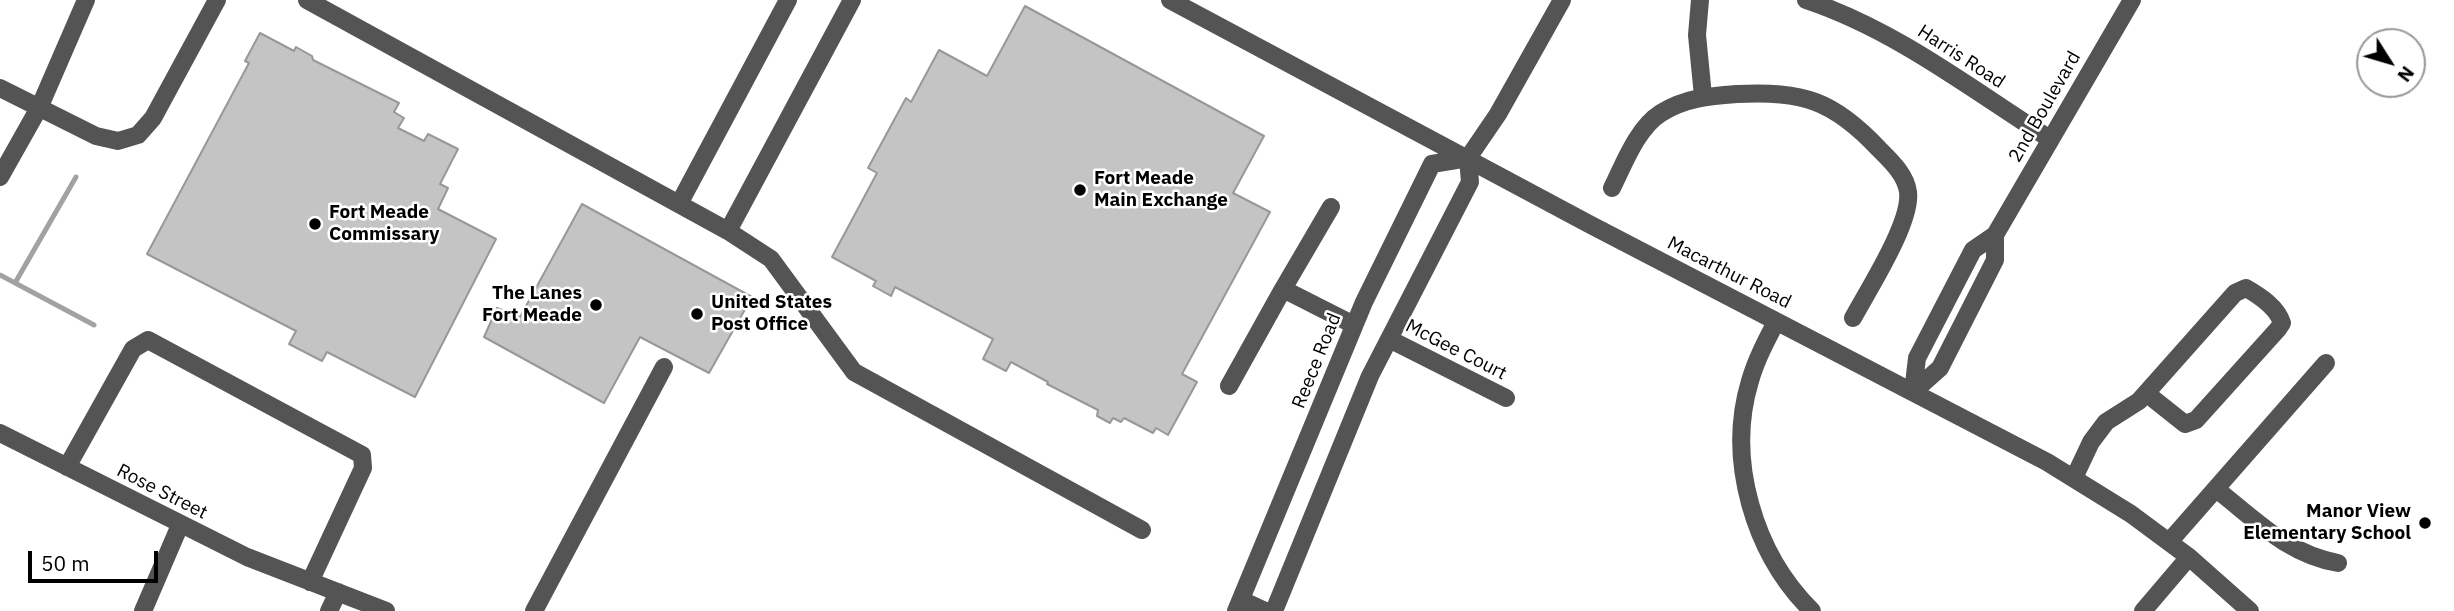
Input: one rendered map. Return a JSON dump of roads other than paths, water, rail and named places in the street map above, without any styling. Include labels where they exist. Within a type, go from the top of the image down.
[{"type":"street","points":[[0,177],[40,106],[86,0]]},
{"type":"street","points":[[0,88],[96,136],[118,141],[138,135],[153,118],[217,0]]},
{"type":"street","points":[[307,0],[728,231],[771,259],[854,372],[1142,530]]},
{"type":"street","points":[[679,204],[788,0]]},
{"type":"street","points":[[728,231],[852,0]]},
{"type":"street","name":"Macarthur Road","points":[[1170,0],[2074,478],[2131,514],[2189,557],[2250,611]]},
{"type":"street","points":[[1274,611],[1370,376],[1470,182],[1468,158],[1498,114],[1562,0]]},
{"type":"street","points":[[1700,0],[1697,35],[1703,96]]},
{"type":"street","name":"Harris Road","points":[[1806,0],[1844,12],[1876,28],[2050,139]]},
{"type":"street","name":"2nd Boulevard","points":[[1913,393],[1917,358],[1973,250],[1995,235],[2132,0]]},
{"type":"street","points":[[1612,188],[1645,129],[1658,115],[1680,103],[1703,96],[1780,93],[1811,100],[1837,111],[1856,124],[1895,165],[1908,192],[1900,230],[1853,318]]},
{"type":"street","name":"Reece Road","points":[[1238,606],[1354,325],[1433,164],[1468,158]]},
{"type":"street","points":[[1229,386],[1331,207]]},
{"type":"street","name":"2nd Boulevard","points":[[1913,393],[1940,368],[1995,260],[1995,235]]},
{"type":"street","points":[[2074,478],[2091,442],[2106,422],[2139,401],[2146,393],[2235,293],[2246,288],[2279,313],[2282,323],[2278,329],[2196,420],[2185,424],[2146,393]]},
{"type":"street","points":[[1283,289],[1354,325]]},
{"type":"street","points":[[1776,322],[1749,382],[1743,416],[1742,458],[1746,490],[1754,519],[1768,551],[1791,587],[1812,611]]},
{"type":"street","name":"McGee Court","points":[[1389,339],[1506,398]]},
{"type":"street","points":[[67,467],[133,349],[148,340],[362,455],[363,468],[310,582]]},
{"type":"street","points":[[2169,542],[2326,363]]},
{"type":"street","points":[[534,611],[664,367]]},
{"type":"street","name":"Rose Street","points":[[0,433],[247,558],[386,611]]},
{"type":"street","points":[[2216,489],[2291,547],[2314,559],[2338,563]]},
{"type":"street","points":[[143,611],[180,525]]},
{"type":"street","points":[[2143,611],[2189,557]]},
{"type":"street","points":[[329,611],[338,592]]},
{"type":"street","points":[[1238,606],[1265,611]]},
{"type":"waterway","points":[[15,283],[76,177]]},
{"type":"waterway","points":[[0,275],[94,325]]},
{"type":"place","name":"Fort Meade Main Exchange","points":[[1080,190]]},
{"type":"place","name":"Fort Meade Commissary","points":[[315,224]]},
{"type":"place","name":"The Lanes Fort Meade","points":[[596,305]]},
{"type":"place","name":"United States Post Office","points":[[697,314]]},
{"type":"place","name":"Manor View Elementary School","points":[[2425,523]]}]
